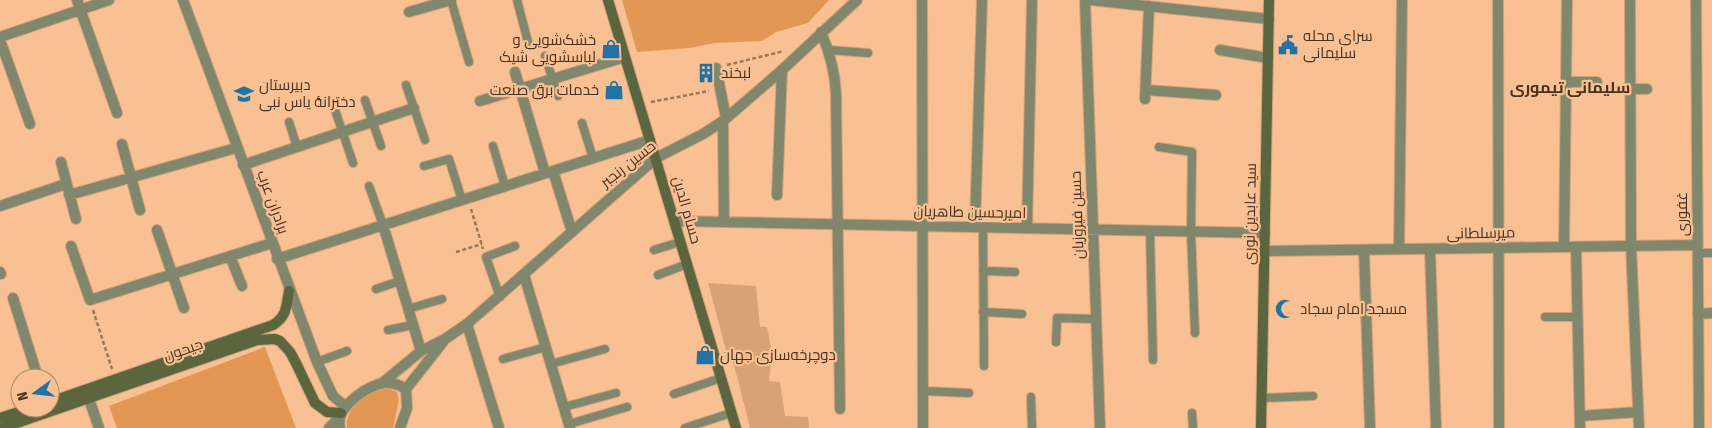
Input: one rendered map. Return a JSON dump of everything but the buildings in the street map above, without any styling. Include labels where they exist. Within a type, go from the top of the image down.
[{"type":"main road","name":"حسام الدین","points":[[608,0],[736,428]]},
{"type":"main road","name":"سید عابدین نوری","points":[[1262,428],[1269,0]]},
{"type":"main road","name":"جیحون","points":[[60,399],[273,325],[281,320],[284,314],[289,292]]},
{"type":"main road","name":"جیحون","points":[[2,428],[257,340],[275,339],[280,340],[290,352],[315,403],[327,412],[341,417]]},
{"type":"street","points":[[30,124],[0,39],[79,5],[109,0]]},
{"type":"street","name":"برادران عرب","points":[[183,0],[289,292],[341,417]]},
{"type":"street","points":[[410,12],[438,2],[451,0]]},
{"type":"street","name":"حسین رنجبر","points":[[341,417],[366,391],[381,384],[421,351],[445,339],[467,324],[500,297],[656,158],[703,134],[724,120],[782,70],[856,0]]},
{"type":"street","points":[[922,0],[922,428]]},
{"type":"street","points":[[979,227],[982,0]]},
{"type":"street","points":[[1028,228],[1032,0]]},
{"type":"street","name":"حسین فیروزیان","points":[[1085,0],[1100,428]]},
{"type":"street","points":[[1090,0],[1155,5],[1269,19]]},
{"type":"street","points":[[1399,249],[1402,0]]},
{"type":"street","points":[[1498,0],[1499,428]]},
{"type":"street","points":[[1564,247],[1567,0]]},
{"type":"street","points":[[1630,0],[1631,246],[1639,428]]},
{"type":"street","name":"غفوری","points":[[1696,0],[1699,428]]},
{"type":"street","points":[[79,5],[117,112]]},
{"type":"street","points":[[1155,5],[1145,94],[1216,95]]},
{"type":"street","points":[[821,32],[829,50],[834,71],[836,94],[840,409]]},
{"type":"street","points":[[1220,50],[1268,58]]},
{"type":"street","points":[[480,101],[625,57]]},
{"type":"street","points":[[716,68],[721,89],[724,120],[724,222]]},
{"type":"street","points":[[777,195],[782,70]]},
{"type":"street","points":[[515,72],[549,172],[572,232]]},
{"type":"street","points":[[1566,82],[1597,82]]},
{"type":"street","points":[[1630,89],[1647,89]]},
{"type":"street","points":[[243,165],[414,108]]},
{"type":"street","points":[[277,258],[650,140]]},
{"type":"street","points":[[122,144],[140,210]]},
{"type":"street","points":[[69,196],[236,148]]},
{"type":"street","points":[[61,162],[76,219]]},
{"type":"street","points":[[0,206],[66,184]]},
{"type":"street","name":"امیرحسین طاهریان","points":[[674,221],[1265,233]]},
{"type":"street","points":[[383,225],[421,351]]},
{"type":"street","points":[[157,230],[184,308]]},
{"type":"street","points":[[71,246],[90,300],[272,243]]},
{"type":"street","name":"میرسلطانی","points":[[1265,251],[1631,246],[1697,249]]},
{"type":"street","points":[[1576,247],[1580,428]]},
{"type":"street","points":[[1430,249],[1436,428]]},
{"type":"street","points":[[1364,250],[1370,428]]},
{"type":"street","points":[[230,256],[242,286]]},
{"type":"street","points":[[524,275],[569,426]]},
{"type":"street","points":[[13,298],[35,368]]},
{"type":"street","points":[[1698,314],[1712,313]]},
{"type":"street","points":[[467,324],[498,428]]},
{"type":"street","name":"حسین رنجبر","points":[[406,389],[445,339]]},
{"type":"street","points":[[381,384],[397,384],[406,389],[407,408],[400,428]]},
{"type":"street","points":[[89,399],[99,428]]},
{"type":"street","points":[[1580,416],[1638,412]]},
{"type":"street","points":[[329,428],[341,417]]},
{"type":"lane","points":[[451,0],[468,62]]},
{"type":"lane","points":[[517,0],[529,46]]},
{"type":"lane","points":[[829,50],[868,53]]},
{"type":"lane","points":[[545,56],[558,96]]},
{"type":"lane","points":[[406,85],[425,140]]},
{"type":"lane","points":[[365,100],[381,146]]},
{"type":"lane","points":[[334,107],[353,163]]},
{"type":"lane","points":[[289,122],[297,147]]},
{"type":"lane","points":[[582,123],[593,158]]},
{"type":"lane","points":[[493,146],[504,186]]},
{"type":"lane","points":[[1159,147],[1192,152],[1191,232],[1196,333]]},
{"type":"lane","points":[[424,166],[449,159],[465,199]]},
{"type":"lane","points":[[369,186],[383,225]]},
{"type":"lane","points":[[979,227],[983,271],[984,366]]},
{"type":"lane","points":[[1150,231],[1153,360]]},
{"type":"lane","points":[[654,250],[680,242]]},
{"type":"lane","points":[[500,297],[486,257],[515,246]]},
{"type":"lane","points":[[1697,249],[1712,253]]},
{"type":"lane","points":[[658,274],[687,264]]},
{"type":"lane","points":[[983,271],[1016,272]]},
{"type":"lane","points":[[376,289],[400,281]]},
{"type":"lane","points":[[408,309],[442,299]]},
{"type":"lane","points":[[983,312],[1022,314]]},
{"type":"lane","points":[[1545,317],[1577,317]]},
{"type":"lane","points":[[1056,342],[1057,318],[1096,319]]},
{"type":"lane","points":[[388,330],[413,325]]},
{"type":"lane","points":[[503,359],[546,347]]},
{"type":"lane","points":[[551,364],[605,348]]},
{"type":"lane","points":[[317,362],[347,351]]},
{"type":"lane","points":[[674,394],[721,378]]},
{"type":"lane","points":[[922,391],[968,393]]},
{"type":"lane","points":[[564,407],[616,393]]},
{"type":"lane","points":[[1262,398],[1313,396]]},
{"type":"lane","points":[[1031,397],[1032,428]]},
{"type":"lane","points":[[569,426],[627,407]]},
{"type":"lane","points":[[685,428],[731,413]]},
{"type":"lane","points":[[1192,413],[1193,428]]},
{"type":"path","points":[[716,68],[807,45]]},
{"type":"path","points":[[639,105],[721,89]]},
{"type":"path","points":[[465,199],[486,257]]},
{"type":"path","points":[[456,252],[482,244]]},
{"type":"path","points":[[90,300],[116,380]]},
{"type":"shaded area","points":[[622,0],[829,0],[808,23],[776,32],[762,41],[714,43],[690,48],[637,52]]},
{"type":"shaded area","points":[[265,347],[296,428],[117,428],[109,406]]},
{"type":"shaded area","points":[[386,387],[397,392],[399,400],[393,428],[347,428],[347,420],[353,407],[365,396]]},
{"type":"place","name":"سرای محله سلیمانی","points":[[1288,45]]},
{"type":"place","name":"خشک‌شویی و لباسشویی شیک","points":[[611,49]]},
{"type":"place","name":"لبخند","points":[[706,73]]},
{"type":"place","name":"خدمات برق صنعت","points":[[614,90]]},
{"type":"place","name":"دبیرستان دخترانهٔ یاس نبی","points":[[244,94]]},
{"type":"place","name":"مسجد امام سجاد","points":[[1285,309]]},
{"type":"place","name":"دوچرخه‌سازی جهان","points":[[705,355]]},
{"type":"district","name":"سلیمانی تیموری","points":[[1570,87]]}]
